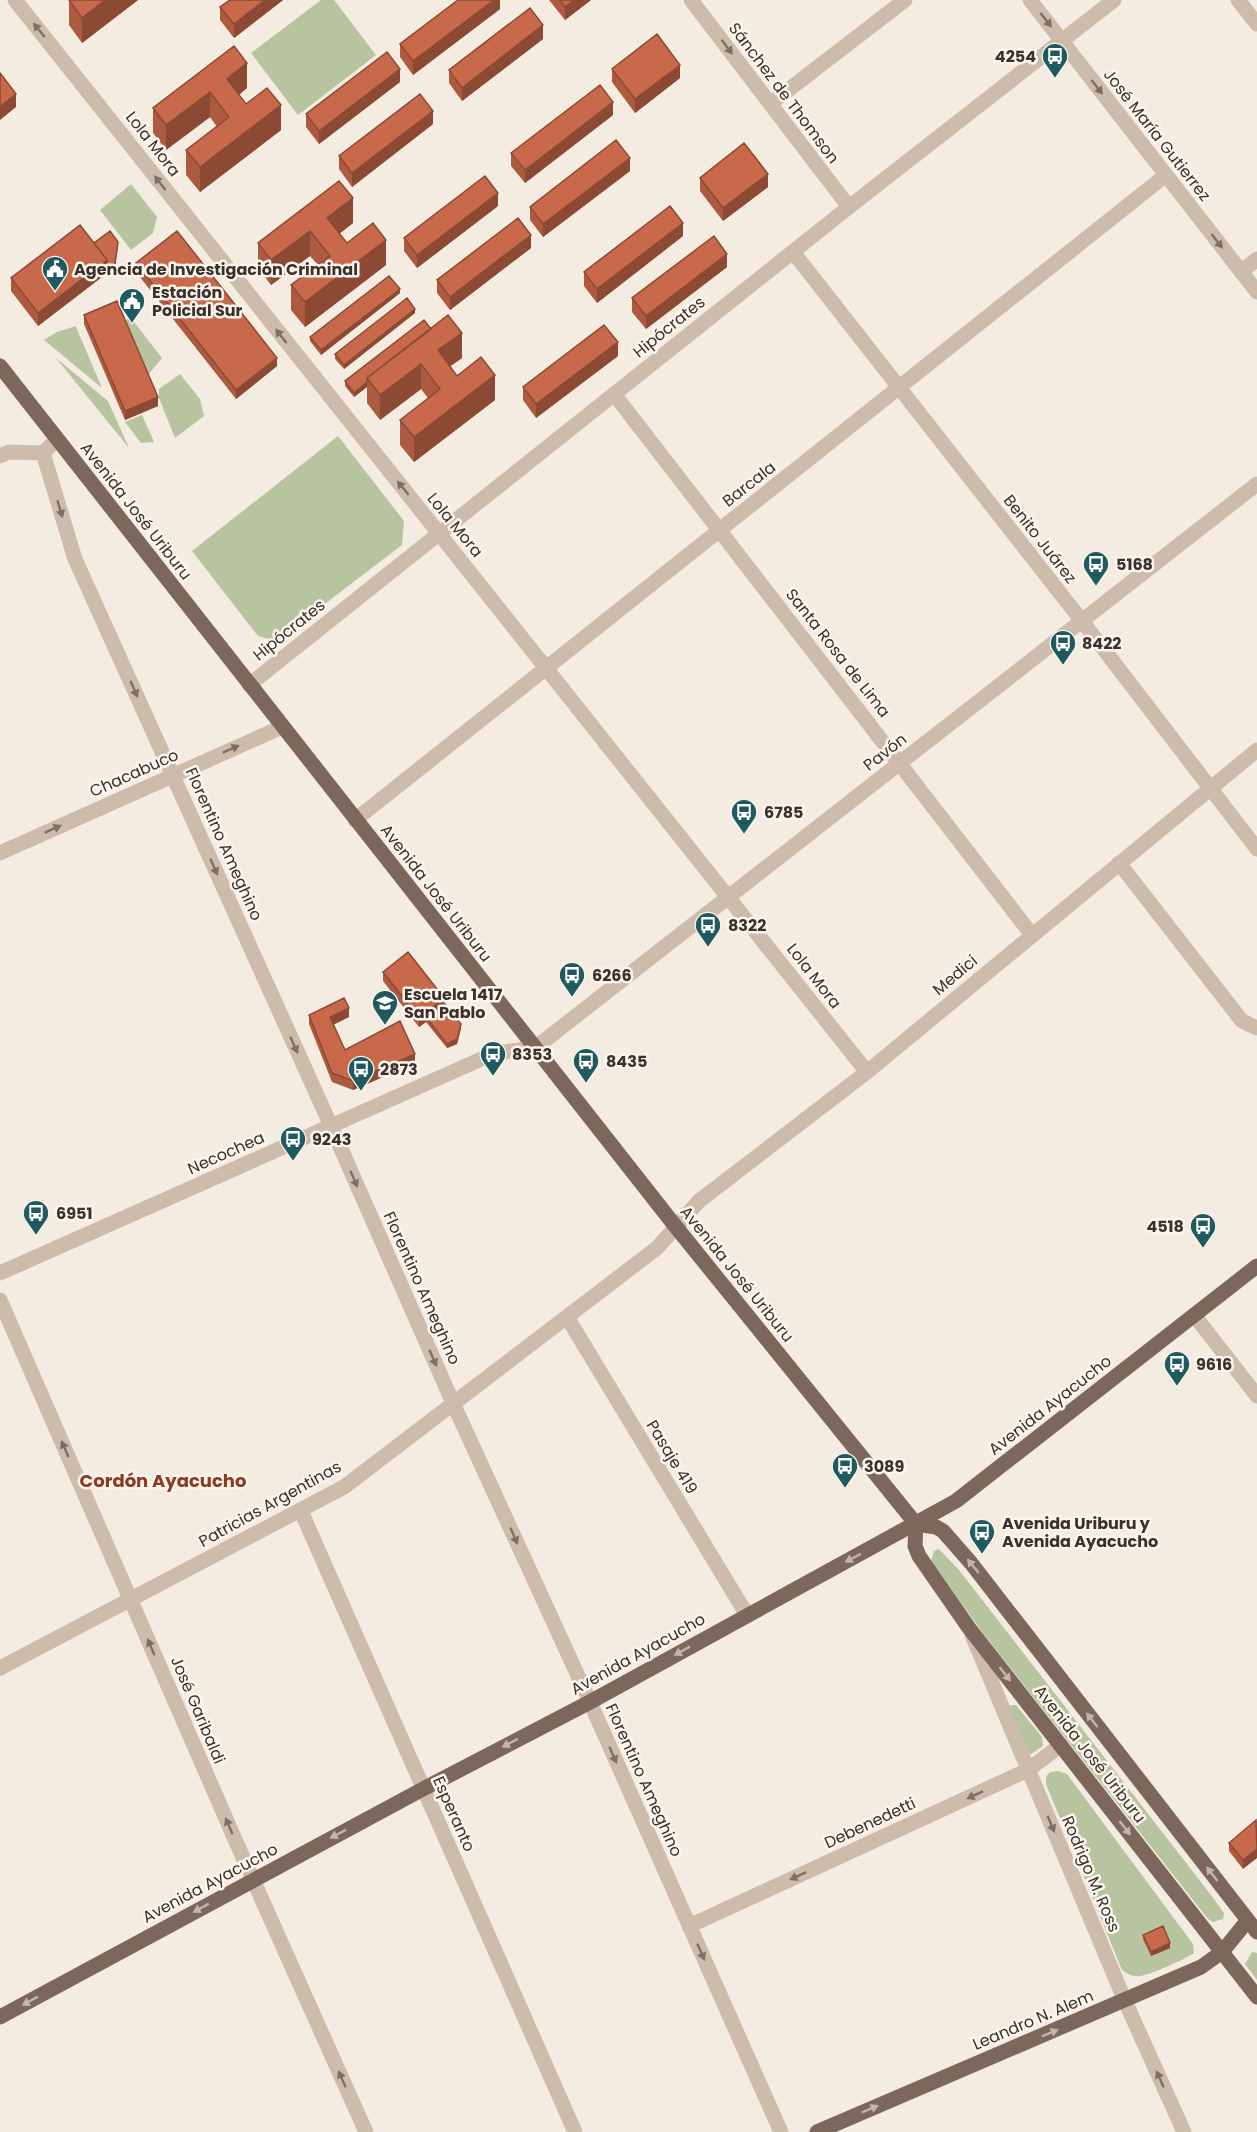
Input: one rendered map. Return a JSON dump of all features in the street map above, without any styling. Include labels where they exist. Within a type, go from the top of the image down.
[{"type":"main road","name":"Avenida José Uriburu","points":[[0,366],[910,1527],[918,1556],[969,1628],[1257,1997]]},
{"type":"main road","name":"Avenida Ayacucho","points":[[0,2017],[252,1880],[590,1702],[956,1501],[1257,1266]]},
{"type":"main road","name":"Avenida José Uriburu","points":[[910,1527],[936,1527],[943,1531],[971,1563],[1252,1926]]},
{"type":"main road","name":"Leandro N. Alem","points":[[817,2132],[1201,1967],[1252,1926]]},
{"type":"street","name":"Lola Mora","points":[[15,0],[867,1072]]},
{"type":"street","points":[[770,104],[905,0]]},
{"type":"street","name":"José María Gutierrez","points":[[1030,0],[1257,292]]},
{"type":"street","name":"Hipócrates","points":[[249,685],[849,207],[1114,0]]},
{"type":"street","points":[[1239,0],[1257,24]]},
{"type":"street","name":"Sánchez de Thomson","points":[[694,1],[849,207]]},
{"type":"street","name":"Barcala","points":[[355,820],[1166,175]]},
{"type":"street","name":"Benito Juárez","points":[[793,252],[1257,849]]},
{"type":"street","points":[[1241,272],[1257,260]]},
{"type":"street","name":"Santa Rosa de Lima","points":[[615,394],[1032,935]]},
{"type":"street","points":[[0,456],[9,452],[43,453],[57,440]]},
{"type":"street","name":"Florentino Ameghino","points":[[43,453],[75,559],[331,1126],[453,1403],[590,1702],[781,2132]]},
{"type":"street","name":"Pavón","points":[[535,1048],[1257,484]]},
{"type":"street","name":"Chacabuco","points":[[0,853],[282,727]]},
{"type":"street","name":"Medici","points":[[676,1227],[699,1201],[867,1072],[1257,750]]},
{"type":"street","points":[[1119,863],[1242,1021],[1257,1028]]},
{"type":"street","name":"Necochea","points":[[0,1273],[495,1053],[535,1048]]},
{"type":"street","name":"Patricias Argentinas","points":[[0,1668],[344,1487],[657,1248],[676,1227]]},
{"type":"street","name":"José Garibaldi","points":[[0,1300],[252,1880],[366,2132]]},
{"type":"street","points":[[1194,1315],[1257,1396]]},
{"type":"street","name":"Pasaje 419","points":[[567,1317],[747,1615]]},
{"type":"street","name":"Esperanto","points":[[301,1511],[575,2132]]},
{"type":"street","name":"Rodrigo M. Ross","points":[[969,1628],[1125,2001],[1184,2132]]},
{"type":"street","name":"Debenedetti","points":[[689,1926],[1028,1770],[1061,1745]]},
{"type":"green space","points":[[321,0],[334,0],[376,55],[298,115],[251,53]]},
{"type":"green space","points":[[131,184],[157,217],[153,233],[131,250],[100,210]]},
{"type":"green space","points":[[131,318],[162,358],[148,375],[125,320]]},
{"type":"green space","points":[[76,326],[102,388],[44,340],[57,332]]},
{"type":"green space","points":[[56,358],[108,401],[129,448]]},
{"type":"green space","points":[[180,374],[200,399],[204,416],[175,438],[159,398],[159,389]]},
{"type":"green space","points":[[142,415],[154,442],[141,443],[125,422]]},
{"type":"green space","points":[[338,436],[404,521],[402,545],[276,641],[258,636],[192,551]]},
{"type":"green space","points":[[939,1549],[959,1570],[1211,1895],[1224,1913],[1223,1919],[1213,1922],[1208,1919],[983,1633],[931,1561],[934,1551]]},
{"type":"green space","points":[[1011,1705],[1016,1705],[1042,1737],[1043,1746],[1031,1754],[1026,1751],[1009,1709]]},
{"type":"green space","points":[[1058,1771],[1067,1774],[1193,1944],[1194,1953],[1146,1975],[1133,1976],[1122,1970],[1046,1784],[1046,1777],[1050,1772]]},
{"type":"green space","points":[[1252,1952],[1257,1953],[1257,1980],[1245,1964]]},
{"type":"building","points":[[69,0],[105,0],[82,18]]},
{"type":"building","points":[[230,0],[265,0],[234,24],[220,7]]},
{"type":"building","points":[[458,0],[494,0],[413,61],[400,44]]},
{"type":"building","points":[[560,0],[574,0],[565,7]]},
{"type":"building","points":[[530,8],[543,25],[462,88],[449,70]]},
{"type":"building","points":[[657,34],[680,65],[635,99],[612,69]]},
{"type":"building","points":[[234,46],[247,63],[227,79],[246,104],[267,88],[281,105],[200,167],[186,150],[229,117],[210,92],[166,125],[153,108]]},
{"type":"building","points":[[387,52],[400,69],[319,131],[306,114]]},
{"type":"building","points":[[0,73],[16,94],[0,107]]},
{"type":"building","points":[[600,85],[613,102],[525,170],[511,153]]},
{"type":"building","points":[[420,94],[433,111],[352,173],[339,156]]},
{"type":"building","points":[[616,140],[630,158],[543,224],[530,207]]},
{"type":"building","points":[[744,143],[768,174],[723,208],[700,178]]},
{"type":"building","points":[[485,176],[498,193],[417,255],[404,238]]},
{"type":"building","points":[[339,181],[353,198],[327,218],[347,243],[373,223],[386,240],[305,302],[291,285],[330,256],[310,231],[271,260],[258,243]]},
{"type":"building","points":[[670,206],[683,223],[597,289],[584,272]]},
{"type":"building","points":[[518,218],[531,235],[450,297],[437,280]]},
{"type":"building","points":[[80,225],[107,260],[38,313],[11,278]]},
{"type":"building","points":[[110,231],[118,242],[115,263],[107,269],[107,260],[94,243]]},
{"type":"building","points":[[177,231],[277,358],[236,390],[136,263]]},
{"type":"building","points":[[714,236],[727,254],[646,316],[632,298]]},
{"type":"building","points":[[389,276],[400,289],[321,350],[310,337]]},
{"type":"building","points":[[407,298],[415,309],[344,365],[335,354]]},
{"type":"building","points":[[117,301],[158,397],[125,411],[84,315]]},
{"type":"building","points":[[448,315],[462,333],[438,350],[457,376],[481,357],[495,375],[414,437],[400,420],[440,389],[421,364],[380,395],[367,378]]},
{"type":"building","points":[[424,320],[431,329],[367,378],[367,382],[354,393],[345,381]]},
{"type":"building","points":[[604,325],[618,342],[536,404],[523,387]]},
{"type":"building","points":[[408,952],[444,998],[419,1018],[383,972]]},
{"type":"building","points":[[344,998],[349,1008],[330,1017],[345,1050],[400,1021],[415,1054],[353,1081],[332,1073],[309,1015]]},
{"type":"building","points":[[444,1003],[461,1024],[457,1039],[447,1044],[426,1017]]},
{"type":"building","points":[[1256,1820],[1257,1849],[1243,1860],[1229,1843]]},
{"type":"building","points":[[1163,1926],[1170,1943],[1151,1952],[1143,1935]]},
{"type":"place","name":"4254","points":[[1055,79]]},
{"type":"place","name":"Agencia de Investigación Criminal","points":[[55,292]]},
{"type":"place","name":"Estación Policial Sur","points":[[132,324]]},
{"type":"place","name":"5168","points":[[1096,587]]},
{"type":"place","name":"8422","points":[[1063,666]]},
{"type":"place","name":"6785","points":[[744,835]]},
{"type":"place","name":"8322","points":[[708,948]]},
{"type":"place","name":"6266","points":[[572,998]]},
{"type":"place","name":"Escuela 1417 San Pablo","points":[[385,1026]]},
{"type":"place","name":"8353","points":[[493,1077]]},
{"type":"place","name":"8435","points":[[586,1084]]},
{"type":"place","name":"2873","points":[[361,1092]]},
{"type":"place","name":"9243","points":[[293,1162]]},
{"type":"place","name":"6951","points":[[36,1236]]},
{"type":"place","name":"4518","points":[[1203,1249]]},
{"type":"place","name":"9616","points":[[1177,1387]]},
{"type":"place","name":"3089","points":[[845,1489]]},
{"type":"place","name":"Avenida Uriburu y Avenida Ayacucho","points":[[982,1555]]},
{"type":"district","name":"Cordón Ayacucho","points":[[163,1480]]}]
